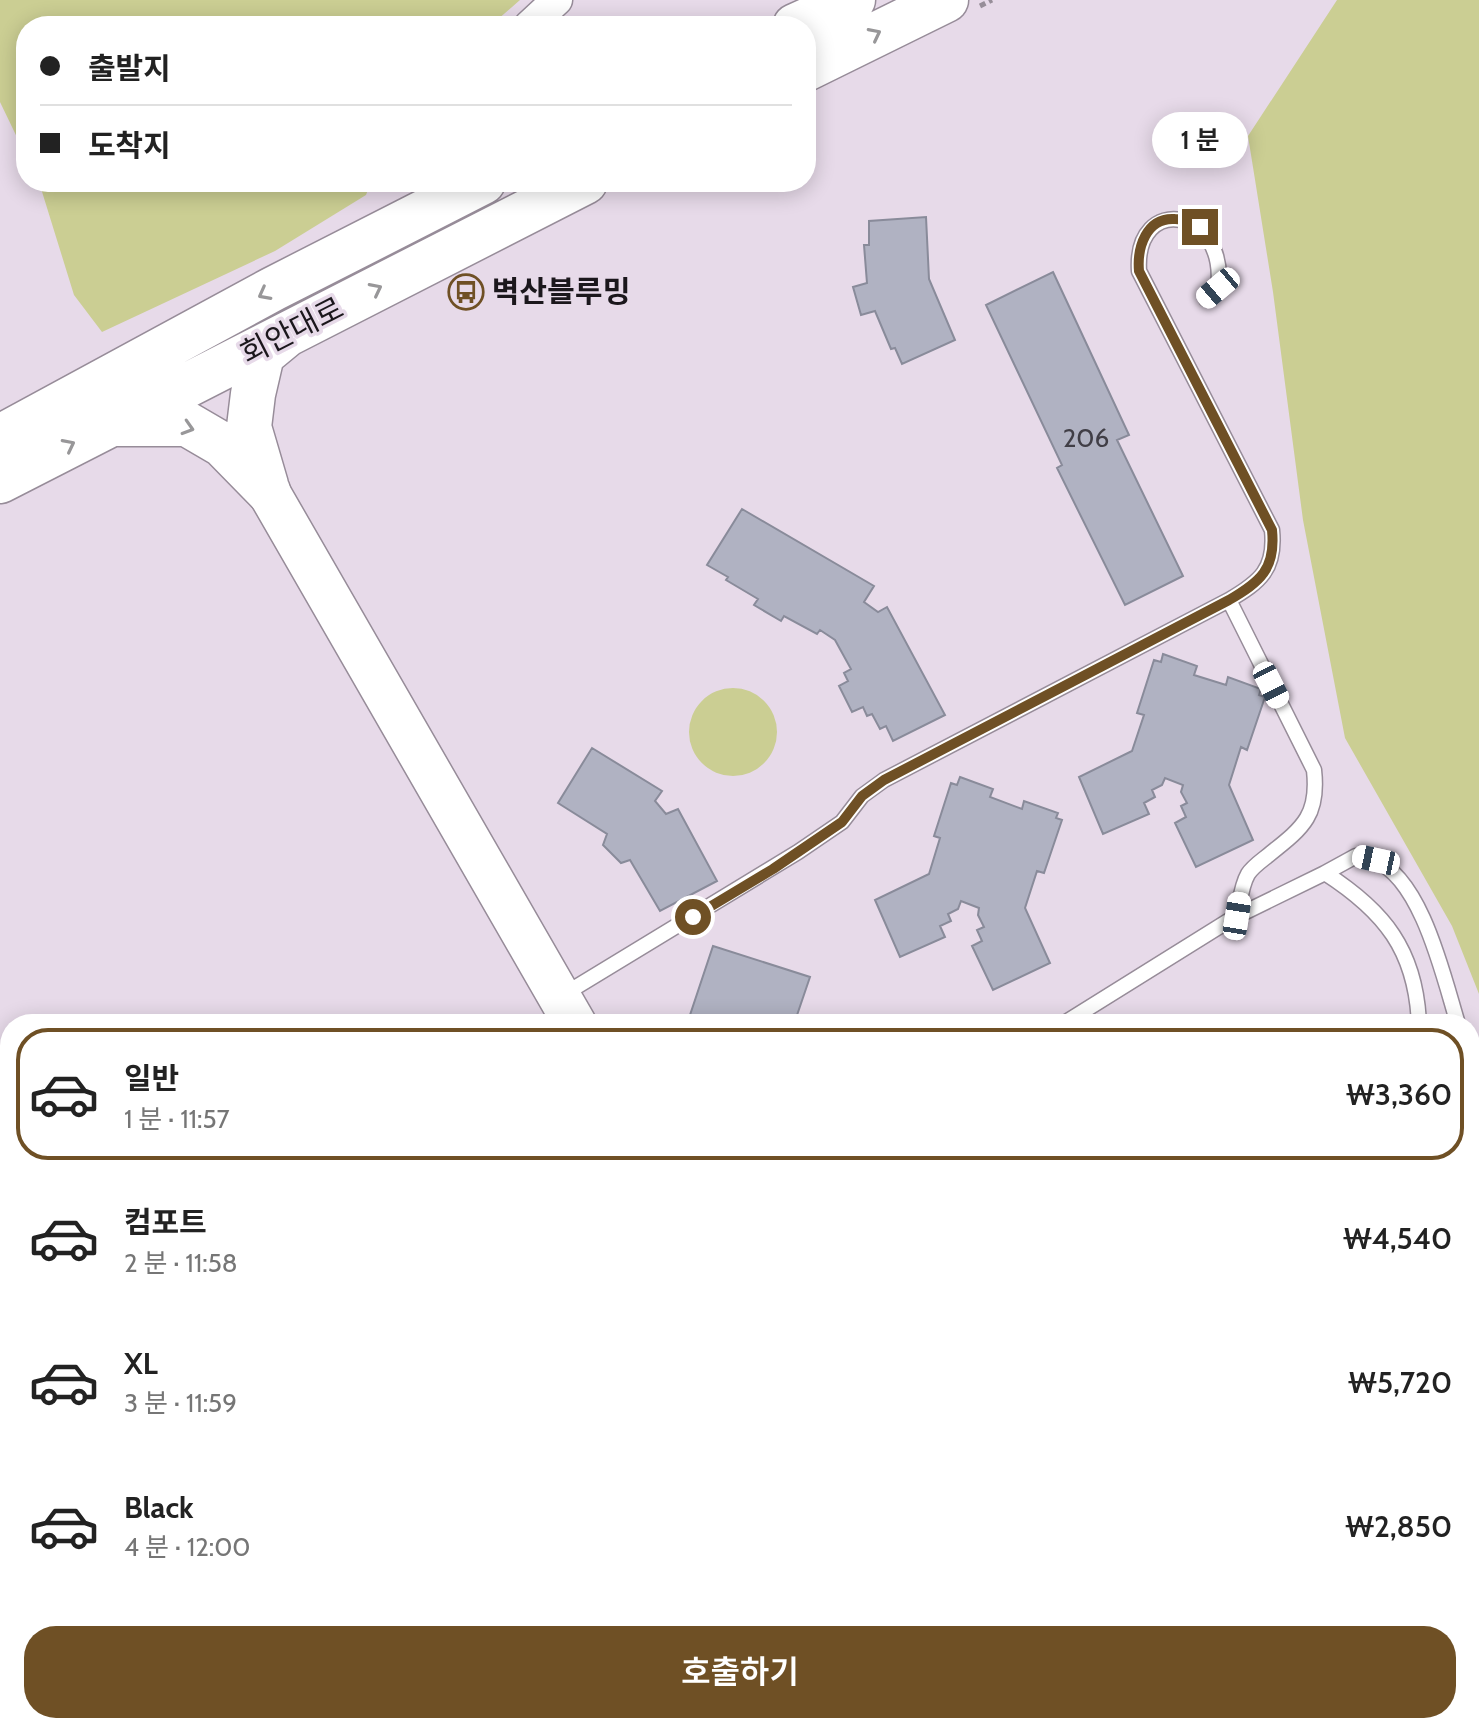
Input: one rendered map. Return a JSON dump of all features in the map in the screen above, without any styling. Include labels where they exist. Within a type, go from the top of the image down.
[{"type":"main road","points":[[816,17],[853,0]]},
{"type":"main road","points":[[816,64],[946,0]]},
{"type":"main road","name":"회안대로","points":[[0,437],[453,192]]},
{"type":"main road","name":"회안대로","points":[[0,481],[565,192]]},
{"type":"main road","points":[[268,491],[249,427],[253,394],[262,355],[288,333]]},
{"type":"main road","points":[[111,424],[187,424],[223,445],[268,491]]},
{"type":"street","points":[[540,16],[557,0]]},
{"type":"street","points":[[268,491],[567,1011]]},
{"type":"lane","points":[[567,1011],[842,822],[862,796],[884,780],[1229,600],[1249,589],[1267,571],[1274,551],[1272,530],[1139,271],[1138,252],[1145,235],[1157,222],[1174,218],[1200,227],[1209,237],[1218,255],[1220,270],[1218,288],[1206,299]]},
{"type":"lane","points":[[1229,600],[1314,770],[1316,797],[1313,809],[1300,829],[1248,874],[1237,916]]},
{"type":"lane","points":[[1079,1014],[1237,916],[1356,856],[1376,860],[1399,880],[1414,900],[1429,930],[1455,1014]]},
{"type":"lane","points":[[1325,873],[1377,912],[1394,933],[1411,974],[1417,1014]]},
{"type":"green space","points":[[0,0],[520,0],[502,16],[16,16],[16,135],[0,102]]},
{"type":"green space","points":[[1337,0],[1479,0],[1479,994],[1452,926],[1345,738],[1303,520],[1273,292],[1248,136]]},
{"type":"green space","points":[[42,192],[367,192],[275,251],[102,332],[74,295]]},
{"type":"green space","points":[[724,688],[742,688],[758,695],[770,707],[777,723],[777,741],[770,757],[758,769],[742,776],[724,776],[708,769],[696,757],[689,741],[689,723],[696,707],[708,695]]},
{"type":"building","points":[[926,217],[929,279],[955,340],[902,364],[895,348],[891,349],[875,311],[861,315],[853,287],[867,283],[864,245],[869,245],[869,221]]},
{"type":"building","points":[[1053,272],[1129,435],[1117,440],[1183,576],[1125,605],[1057,468],[1062,465],[986,305]]},
{"type":"building","points":[[742,509],[874,586],[864,602],[878,612],[887,607],[945,715],[893,741],[886,726],[880,729],[872,714],[867,716],[863,707],[852,712],[839,686],[848,681],[844,673],[851,669],[835,640],[820,630],[817,634],[784,616],[781,621],[754,605],[758,599],[707,565]]},
{"type":"building","points":[[1163,654],[1197,666],[1194,675],[1226,685],[1228,677],[1261,689],[1259,695],[1265,697],[1247,750],[1241,747],[1229,785],[1253,840],[1196,867],[1175,823],[1186,817],[1181,806],[1187,803],[1181,792],[1183,785],[1165,778],[1162,785],[1152,790],[1155,797],[1144,803],[1149,814],[1103,834],[1079,777],[1132,751],[1144,715],[1137,713],[1154,660],[1161,662]]},
{"type":"building","points":[[592,748],[662,791],[655,801],[666,814],[678,809],[717,881],[660,911],[630,860],[621,863],[603,845],[607,834],[558,803]]},
{"type":"building","points":[[960,777],[993,789],[990,797],[1022,809],[1024,801],[1058,813],[1056,818],[1062,820],[1044,873],[1037,871],[1025,908],[1050,963],[993,990],[972,946],[982,941],[977,930],[984,927],[978,915],[979,908],[961,901],[958,909],[948,914],[951,921],[940,926],[945,937],[900,957],[875,900],[929,874],[940,838],[934,836],[951,783],[957,785]]},
{"type":"building","points":[[713,946],[810,977],[797,1014],[690,1014]]},
{"type":"place","name":"벽산블루밍","points":[[466,292]]},
{"type":"route","points":[[693,917],[773,869],[842,822],[862,796],[884,780],[1229,600],[1249,589],[1267,571],[1274,551],[1272,530],[1139,271],[1138,252],[1145,235],[1157,222],[1174,218],[1200,227]]}]
